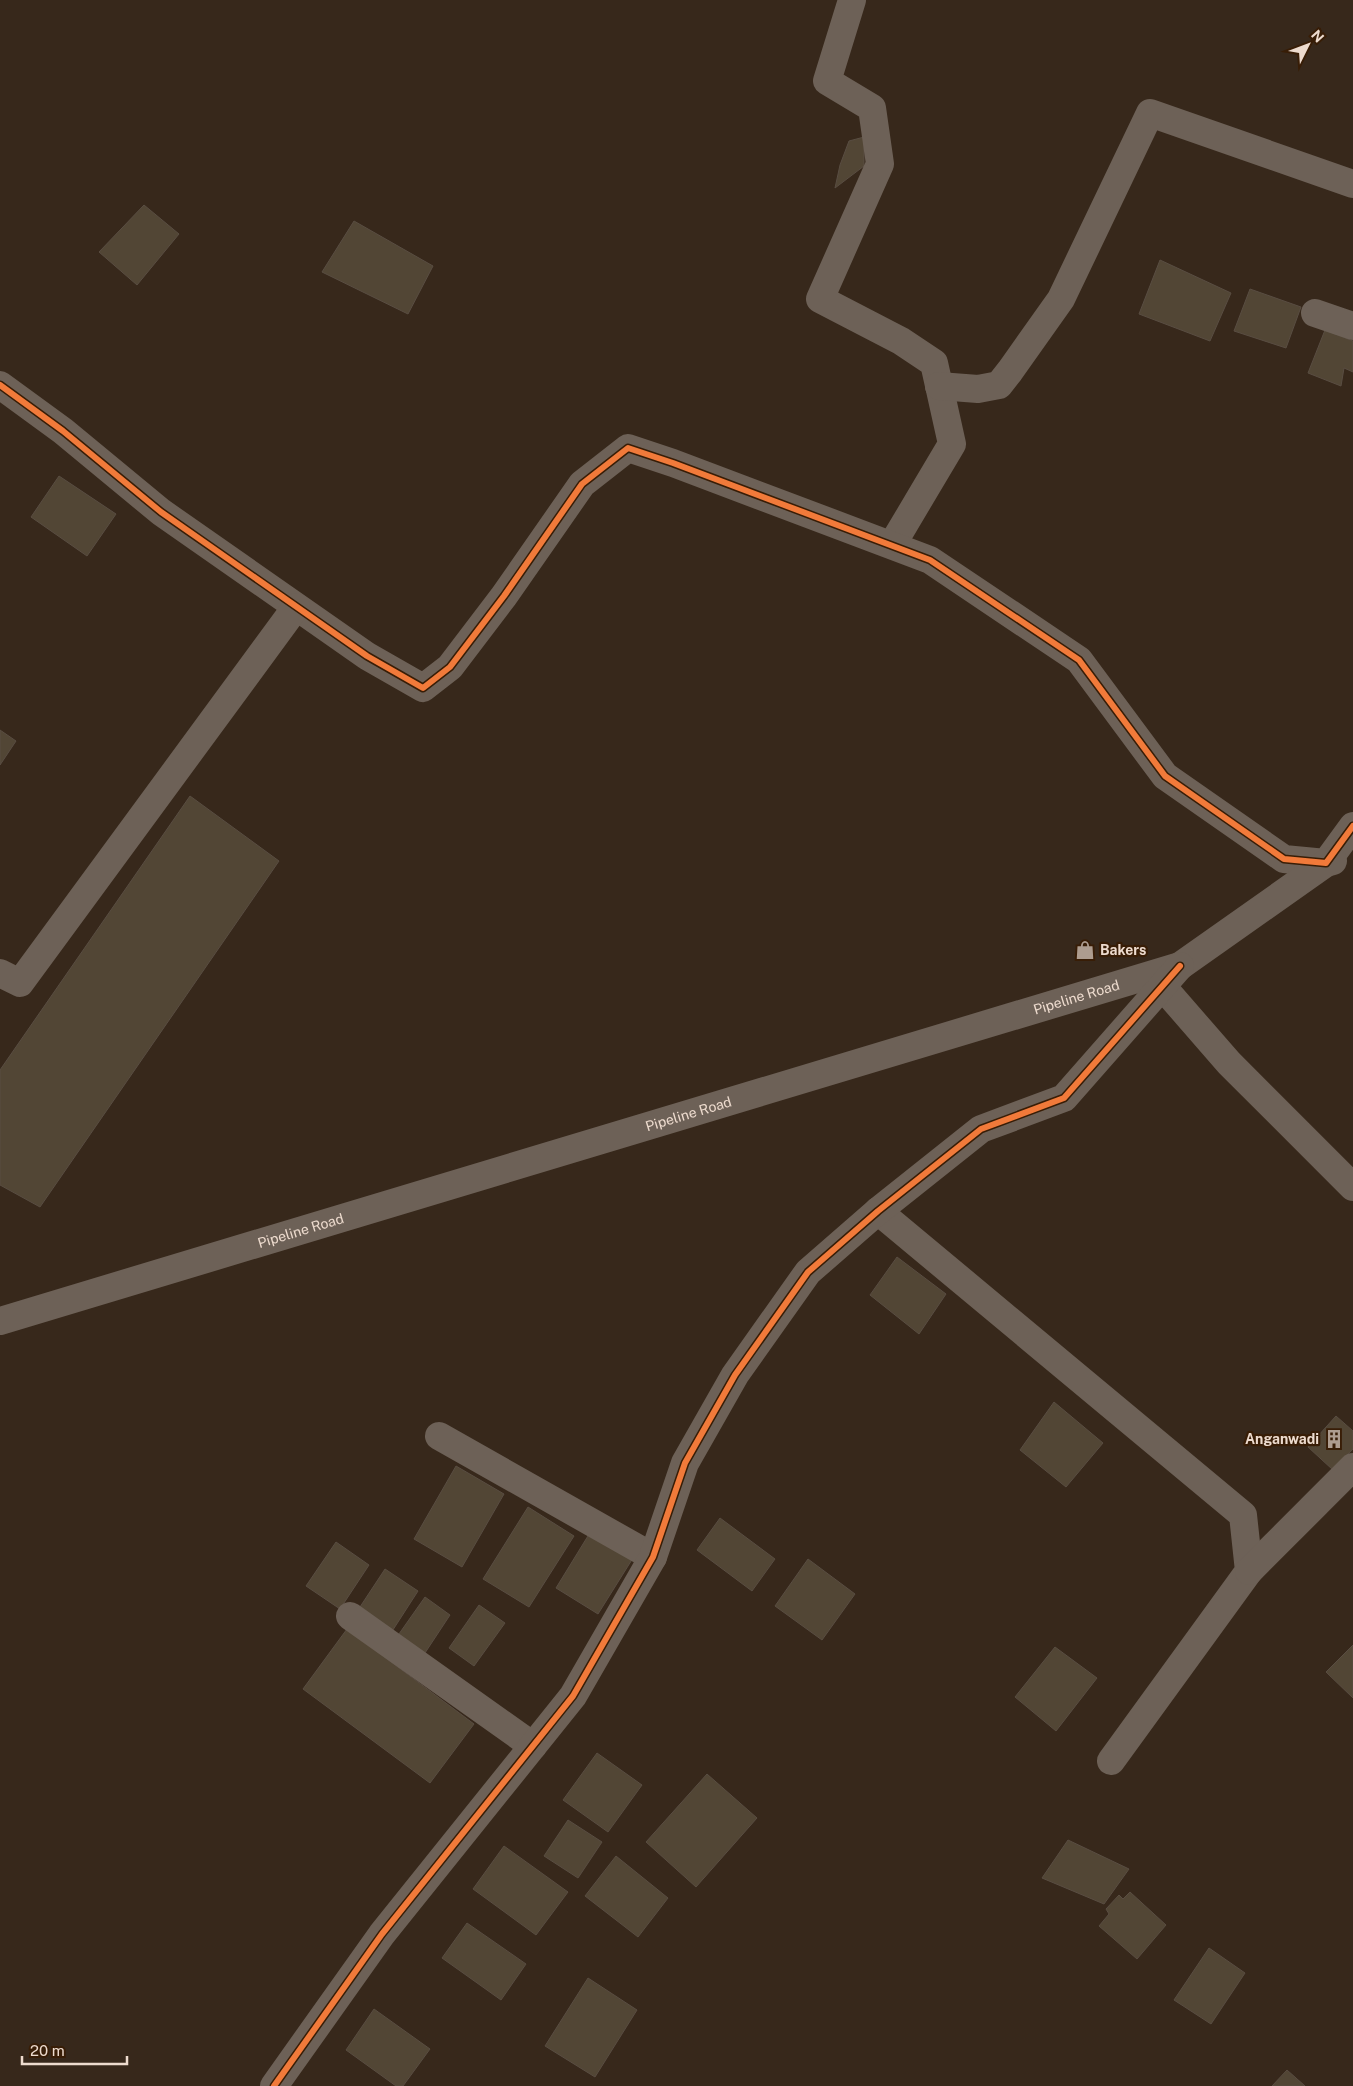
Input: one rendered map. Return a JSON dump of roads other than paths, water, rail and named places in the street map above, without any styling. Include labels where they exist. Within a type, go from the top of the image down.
[{"type":"street","points":[[852,0],[827,81],[872,108],[880,164],[820,299],[901,341],[934,363],[952,444],[892,545]]},
{"type":"street","points":[[939,386],[978,389],[999,385],[1010,371],[1061,299],[1150,113],[1353,184]]},
{"type":"street","points":[[1315,313],[1353,326]]},
{"type":"street","points":[[0,384],[63,431],[161,512],[367,656],[423,688],[450,667],[504,596],[582,484],[628,448],[673,463],[930,560],[1079,660],[1165,776],[1284,859],[1326,863],[1353,826]]},
{"type":"street","points":[[0,973],[20,983],[296,607]]},
{"type":"street","name":"Pipeline Road","points":[[0,1321],[1180,966],[1326,863],[1353,858]]},
{"type":"street","points":[[274,2086],[382,1934],[573,1696],[653,1557],[685,1463],[735,1375],[808,1272],[878,1211],[981,1129],[1064,1098],[1180,966]]},
{"type":"street","points":[[1162,986],[1230,1063],[1353,1186]]},
{"type":"street","points":[[878,1211],[1243,1515],[1248,1571]]},
{"type":"street","points":[[439,1436],[653,1557]]},
{"type":"street","points":[[1111,1762],[1248,1571],[1353,1467]]},
{"type":"street","points":[[350,1616],[533,1746]]},
{"type":"place","name":"Bakers","points":[[1085,950]]},
{"type":"place","name":"Anganwadi","points":[[1334,1439]]}]
